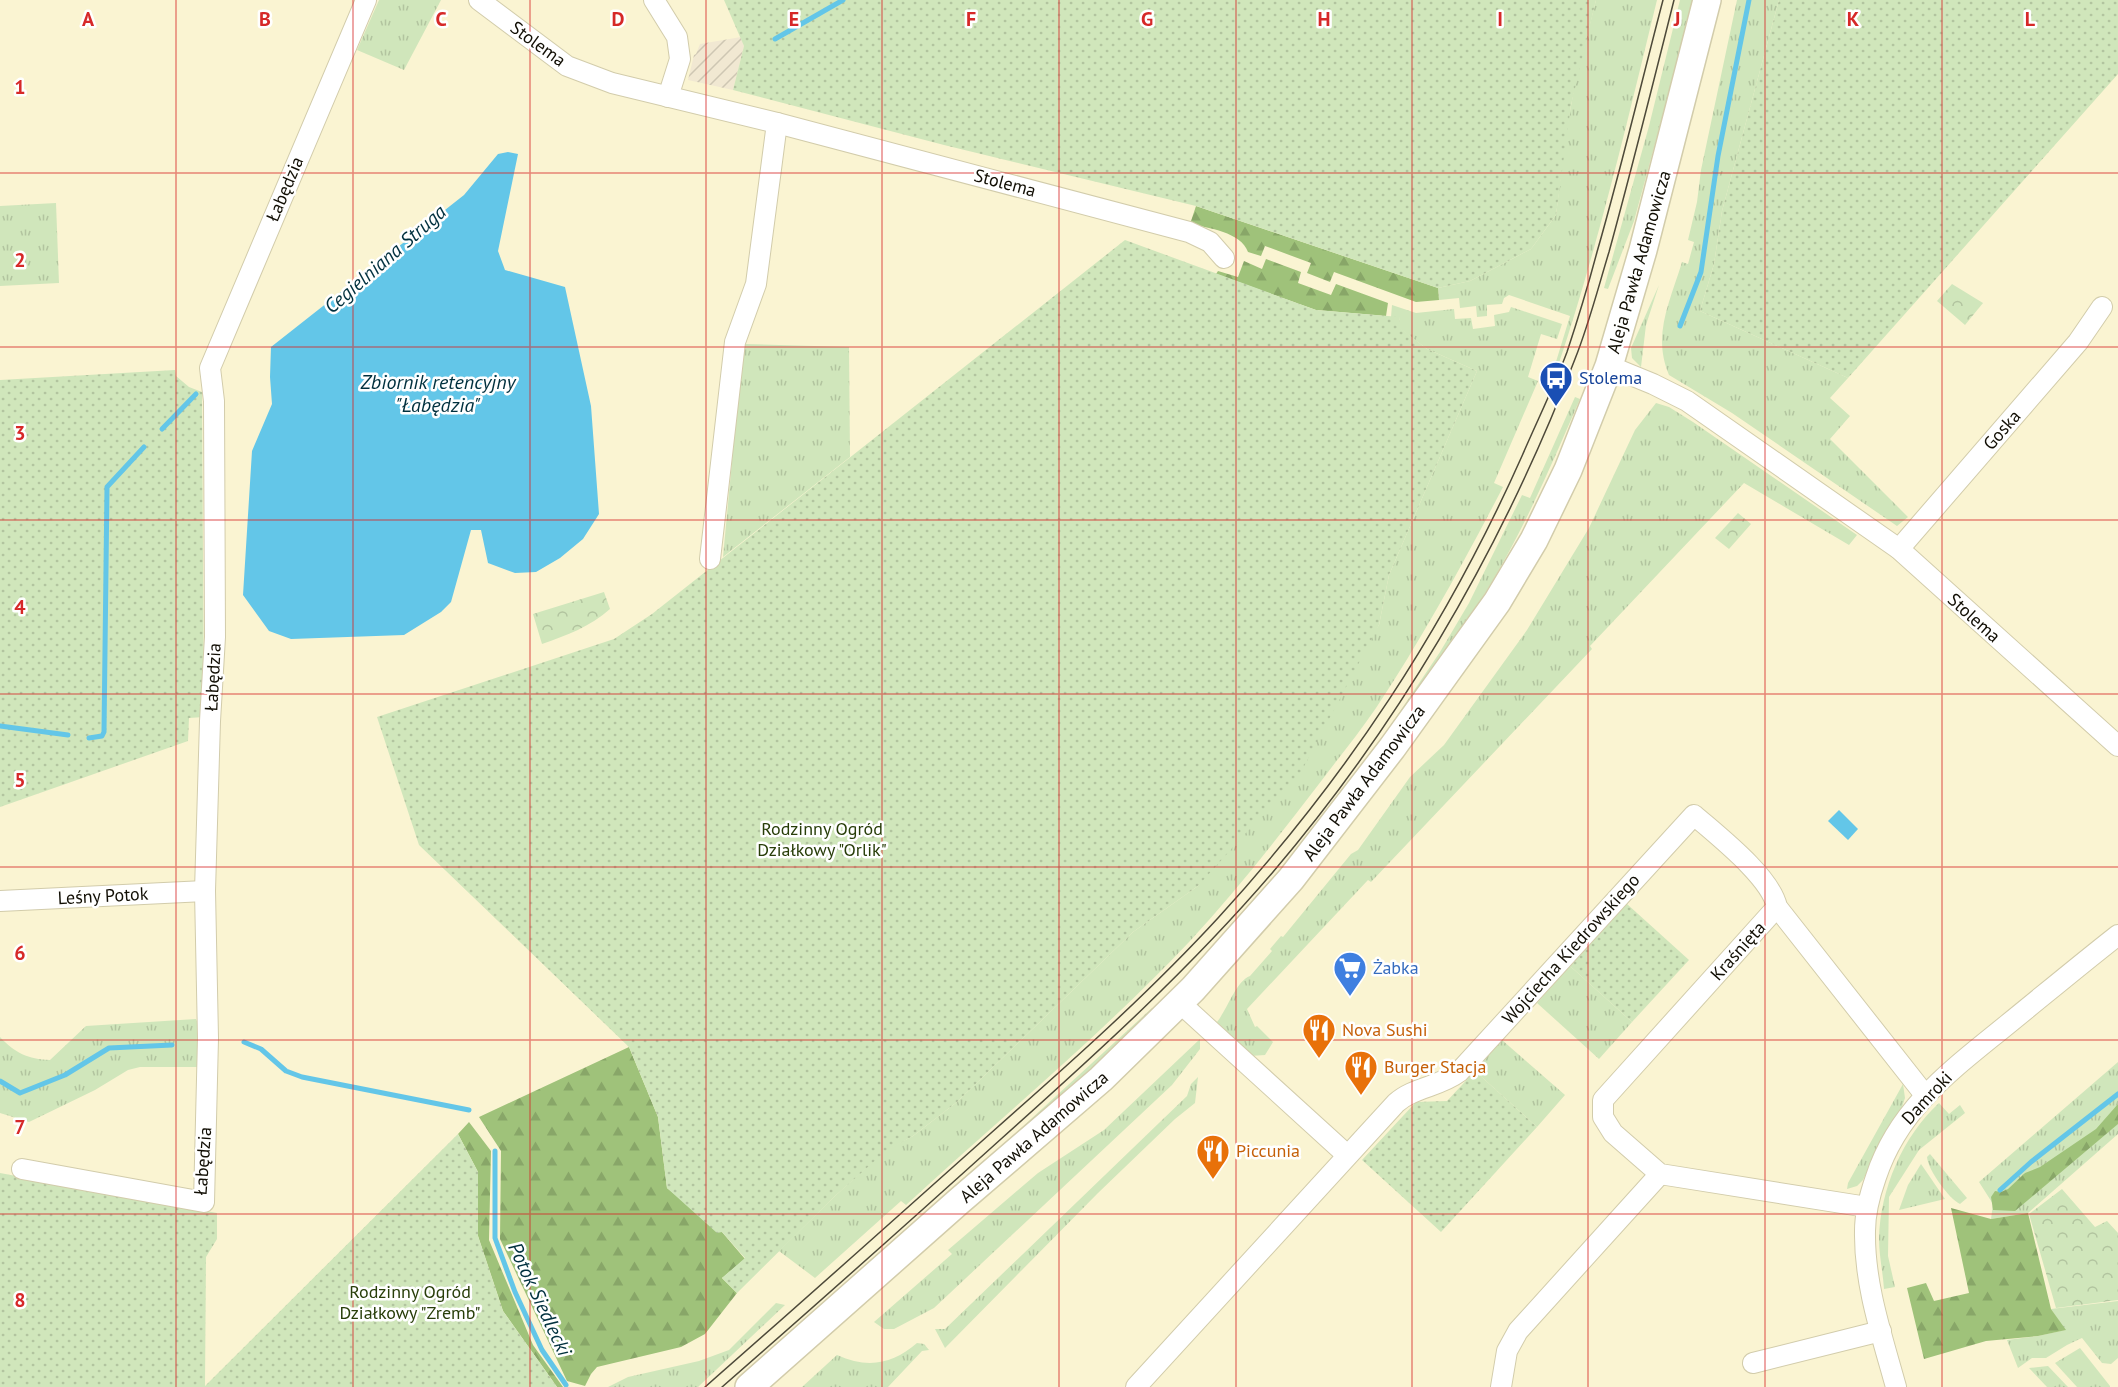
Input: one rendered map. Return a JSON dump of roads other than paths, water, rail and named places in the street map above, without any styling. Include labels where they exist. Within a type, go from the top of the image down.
[{"type":"main road","name":"Aleja Pawła Adamowicza","points":[[749,1387],[1101,1079],[1180,1003],[1291,879],[1404,732],[1497,602],[1534,540],[1559,490],[1609,366],[1646,239],[1707,0]]},
{"type":"street","name":"Łabędzia","points":[[22,1169],[204,1202],[208,1038],[205,891],[215,637],[214,401],[210,368],[366,0]]},
{"type":"street","name":"Stolema","points":[[479,0],[567,66],[612,83],[777,123],[1189,232],[1210,242],[1224,258]]},
{"type":"street","points":[[654,0],[677,37],[680,58],[668,97]]},
{"type":"street","points":[[710,559],[735,342],[756,284],[777,123]]},
{"type":"street","name":"Goska","points":[[1899,549],[2078,342],[2102,307]]},
{"type":"street","name":"Stolema","points":[[1609,366],[1687,401],[1899,549],[2118,746]]},
{"type":"street","name":"Wojciecha Kiedrowskiego","points":[[1136,1387],[1347,1155],[1402,1098],[1441,1083],[1459,1072],[1694,814],[1760,877],[1775,896],[1777,907]]},
{"type":"street","name":"Leśny Potok","points":[[0,902],[205,891]]},
{"type":"street","name":"Kraśnięta","points":[[1659,1174],[1613,1132],[1603,1117],[1603,1100],[1777,907],[1925,1095]]},
{"type":"street","name":"Damroki","points":[[1896,1387],[1873,1299],[1866,1250],[1867,1207],[1880,1164],[1890,1143],[1911,1111],[1943,1078],[2118,935]]},
{"type":"street","points":[[1180,1003],[1347,1155]]},
{"type":"street","points":[[1501,1387],[1507,1351],[1518,1331],[1659,1174],[1867,1207]]},
{"type":"street","points":[[1753,1363],[1881,1331]]},
{"type":"water","name":"Zbiornik retencyjny \"Łabędzia\"","points":[[508,152],[518,154],[498,251],[505,270],[565,287],[591,406],[599,514],[583,539],[560,558],[536,572],[515,573],[488,563],[481,530],[471,530],[451,602],[441,612],[404,635],[291,639],[269,631],[243,595],[252,451],[272,404],[271,347],[464,195],[498,154]]},
{"type":"water","points":[[1839,810],[1858,829],[1848,840],[1828,821]]},
{"type":"waterway","name":"Cegielniana Struga","points":[[775,39],[843,0]]},
{"type":"waterway","points":[[1680,326],[1701,272],[1718,156],[1749,0]]},
{"type":"waterway","name":"Cegielniana Struga","points":[[162,429],[196,394]]},
{"type":"waterway","name":"Cegielniana Struga","points":[[89,738],[102,736],[104,732],[107,487],[144,447]]},
{"type":"waterway","name":"Cegielniana Struga","points":[[0,726],[68,735]]},
{"type":"waterway","name":"Potok Siedlecki","points":[[244,1042],[261,1049],[286,1071],[302,1077],[469,1110]]},
{"type":"waterway","name":"Potok Siedlecki","points":[[0,1081],[20,1093],[65,1075],[109,1048],[172,1045]]},
{"type":"waterway","points":[[2000,1190],[2031,1162],[2118,1094]]},
{"type":"waterway","name":"Potok Siedlecki","points":[[495,1151],[495,1238],[515,1292],[542,1350],[566,1385]]},
{"type":"tram line","points":[[705,1387],[1049,1081],[1164,974],[1265,865],[1350,756],[1426,641],[1460,581],[1492,520],[1557,378],[1590,277],[1663,0]]},
{"type":"tram line","points":[[722,1387],[1037,1107],[1176,977],[1273,872],[1365,754],[1407,692],[1446,628],[1516,497],[1547,428],[1580,346],[1593,306],[1626,189],[1674,0]]},
{"type":"place","name":"Stolema","points":[[1556,407]]},
{"type":"place","name":"Żabka","points":[[1350,997]]},
{"type":"place","name":"Nova Sushi","points":[[1319,1059]]},
{"type":"place","name":"Burger Stacja","points":[[1361,1096]]},
{"type":"place","name":"Piccunia","points":[[1213,1180]]},
{"type":"park label","name":"Rodzinny Ogród Działkowy \"Orlik\"","points":[[822,839]]},
{"type":"park label","name":"Rodzinny Ogród Działkowy \"Zremb\"","points":[[410,1302]]}]
